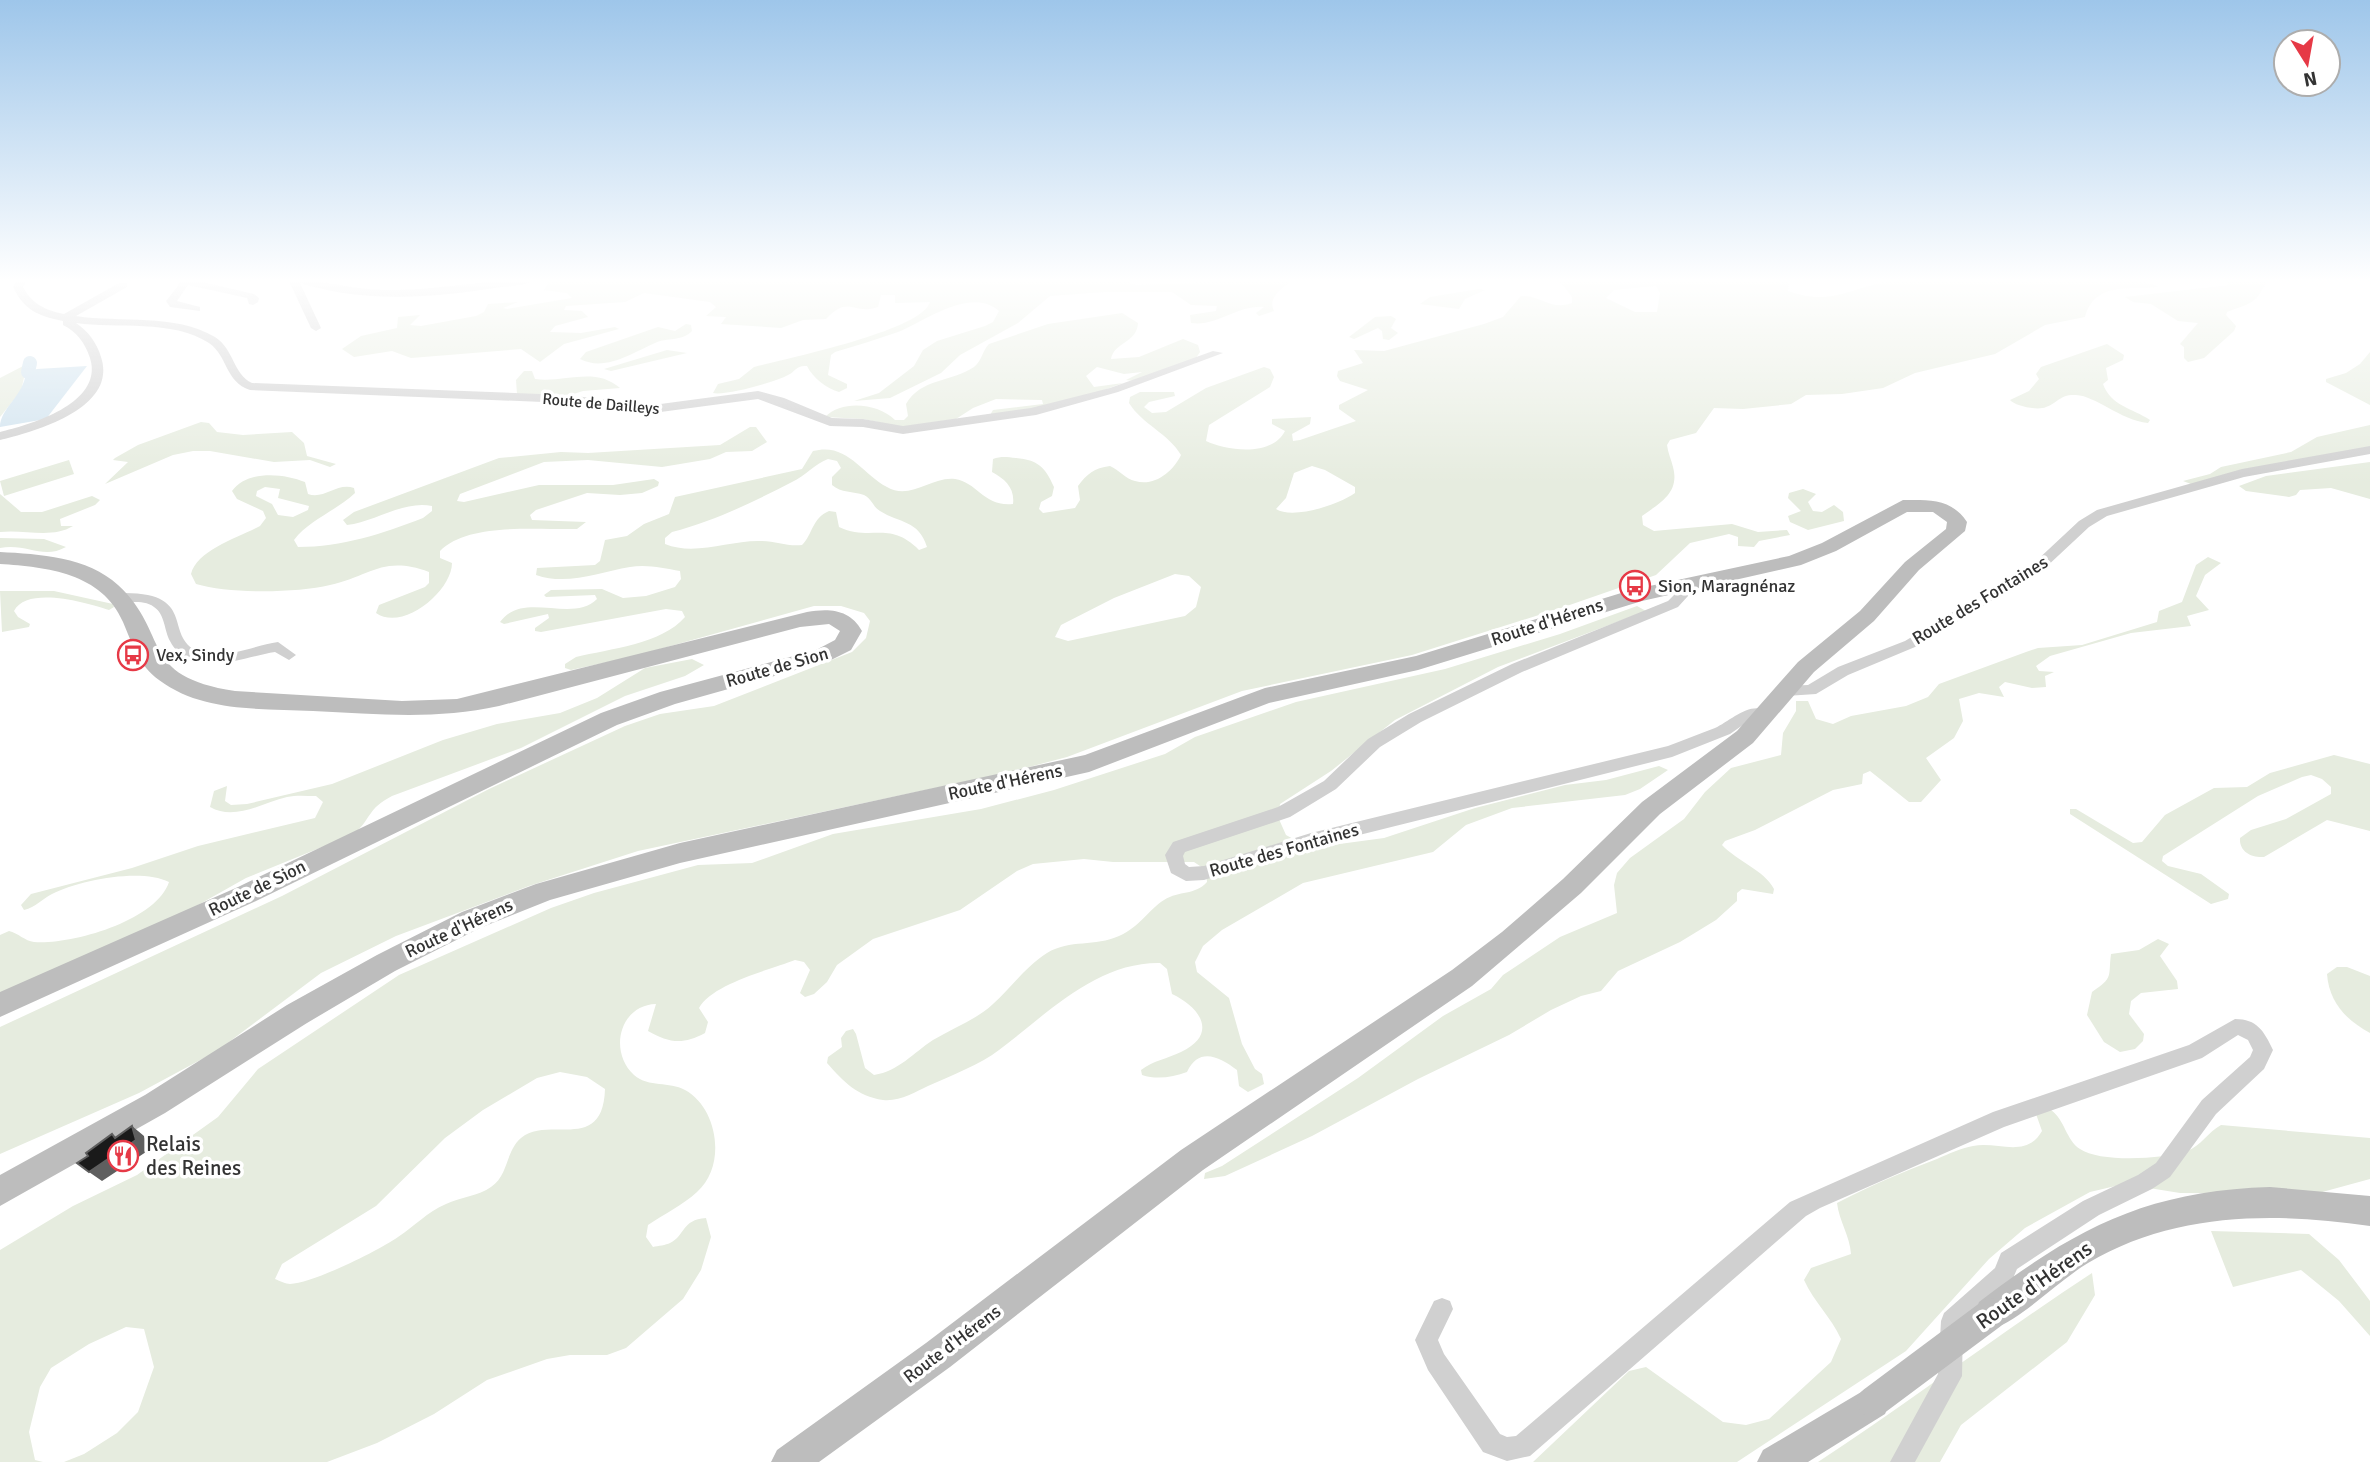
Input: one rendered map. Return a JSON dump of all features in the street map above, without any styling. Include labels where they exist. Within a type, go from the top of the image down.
[{"type":"main road","name":"Route d'Hérens","points":[[6,1188],[144,1111],[297,1014],[386,963],[454,928],[522,899],[658,859],[1089,764],[1251,700],[1418,663],[1628,597],[1763,570],[1801,559],[1838,543],[1903,506],[1927,505],[1951,513],[1957,522],[1955,531],[1917,562],[1867,616],[1819,654],[1765,717],[1728,752],[1651,808],[1559,899],[1478,967],[1192,1160],[938,1355],[789,1462]]},
{"type":"main road","name":"Route de Sion","points":[[0,558],[67,566],[95,577],[122,598],[152,660],[163,673],[189,688],[246,699],[401,709],[450,707],[499,698],[813,617],[841,619],[850,626],[851,634],[843,645],[829,653],[668,698],[564,739],[247,894],[0,1005]]},
{"type":"main road","name":"Route d'Hérens","points":[[1775,1462],[1873,1402],[2002,1297],[2109,1235],[2188,1210],[2242,1203],[2300,1202],[2370,1211]]},
{"type":"street","points":[[0,436],[37,425],[70,410],[85,398],[98,377],[100,360],[92,347]]},
{"type":"street","name":"Route de Dailleys","points":[[219,347],[233,375],[243,383],[255,387],[566,399],[653,409],[758,396],[780,401],[830,422],[863,423],[903,430],[1032,412],[1114,390],[1217,353]]},
{"type":"street","name":"Route des Fontaines","points":[[1786,691],[1807,691],[1843,671],[1910,643],[2039,566],[2055,554],[2082,523],[2102,513],[2242,473],[2370,450]]},
{"type":"street","name":"Route des Fontaines","points":[[1677,587],[1681,596],[1673,604],[1517,668],[1381,737],[1330,785],[1309,800],[1248,826],[1179,847],[1174,855],[1177,868],[1186,874],[1205,873],[1311,840],[1672,751],[1724,730],[1746,715],[1758,714],[1765,717]]},
{"type":"street","points":[[122,598],[147,596],[161,603],[169,616],[176,641],[198,657],[221,658],[278,647],[289,655]]},
{"type":"street","points":[[1441,1309],[1426,1340],[1436,1362],[1492,1443],[1507,1449],[1521,1447],[1798,1209],[1812,1201],[2000,1119],[2194,1052],[2235,1027],[2245,1027],[2255,1034],[2263,1050],[2257,1063],[2209,1107],[2162,1170],[2145,1182],[2091,1208],[2009,1261],[2002,1297],[1965,1307],[1952,1321],[1950,1376],[1902,1462]]},
{"type":"shaded area","points":[[560,347],[540,362],[521,349],[411,358],[392,351],[354,357],[342,349]]},
{"type":"shaded area","points":[[600,347],[646,347],[618,360],[599,363],[580,359],[586,352]]},
{"type":"shaded area","points":[[833,347],[850,347],[831,355],[828,375],[847,384],[847,388],[839,392],[829,388],[813,375],[807,366],[803,366],[762,385],[713,393],[718,384],[739,379],[754,367]]},
{"type":"shaded area","points":[[927,347],[974,347],[960,355],[941,373],[890,398],[854,401],[879,393],[914,366]]},
{"type":"shaded area","points":[[987,347],[1118,347],[1111,359],[1139,357],[1163,347],[1199,347],[1200,352],[1196,358],[1134,381],[1126,380],[1142,372],[1124,374],[1097,367],[1086,376],[1094,387],[1123,383],[1064,405],[990,415],[993,410],[1043,404],[1042,400],[996,399],[973,408],[956,419],[902,427],[863,419],[825,417],[841,408],[861,406],[880,410],[895,420],[904,420],[908,416],[906,404],[920,389],[974,367]]},
{"type":"shaded area","points":[[1398,347],[2007,347],[1995,354],[1915,373],[1883,388],[1842,394],[1806,395],[1791,404],[1743,409],[1714,408],[1696,433],[1670,440],[1667,445],[1674,484],[1667,496],[1642,516],[1643,525],[1654,531],[1732,524],[1758,532],[1787,530],[1790,535],[1759,541],[1754,547],[1738,546],[1738,537],[1729,534],[1690,543],[1656,575],[1561,608],[1412,655],[1242,691],[1067,757],[1010,772],[638,851],[529,886],[396,936],[321,973],[217,1051],[139,1093],[0,1154],[0,1027],[282,896],[489,789],[625,726],[660,714],[714,706],[852,652],[866,638],[870,621],[864,613],[841,606],[814,606],[631,657],[571,670],[565,668],[565,664],[576,657],[619,648],[663,634],[685,617],[682,611],[666,609],[541,632],[535,631],[535,628],[549,618],[548,614],[504,624],[500,622],[521,608],[575,609],[587,606],[597,599],[595,595],[544,595],[551,590],[602,589],[623,598],[646,596],[675,587],[681,579],[680,571],[636,566],[560,579],[536,575],[537,568],[595,565],[600,561],[605,540],[627,536],[644,524],[669,514],[675,497],[802,469],[813,451],[825,449],[845,455],[878,481],[896,491],[913,490],[938,481],[955,479],[1003,504],[1013,504],[1012,493],[1005,481],[992,472],[993,459],[1024,459],[1040,466],[1054,487],[1052,496],[1041,502],[1039,509],[1043,513],[1075,508],[1080,500],[1078,486],[1095,470],[1110,466],[1132,480],[1149,482],[1168,472],[1181,455],[1134,410],[1129,403],[1130,397],[1140,392],[1174,392],[1175,396],[1149,402],[1144,407],[1152,413],[1166,412],[1206,388],[1264,367],[1270,369],[1274,377],[1270,387],[1209,425],[1206,441],[1237,449],[1260,448],[1279,439],[1285,431],[1272,424],[1272,419],[1311,417],[1310,424],[1292,434],[1293,441],[1356,421],[1339,409],[1339,405],[1368,390],[1340,381],[1338,371],[1363,363],[1354,350],[1384,351]],"holes":[[[828,459],[837,461],[841,468],[832,477],[832,485],[843,491],[864,495],[880,511],[908,523],[919,532],[927,547],[919,550],[908,541],[889,533],[861,533],[839,527],[836,512],[829,511],[819,518],[802,545],[758,541],[688,549],[665,544],[665,538],[672,532],[719,517],[748,504],[797,479]],[[1312,466],[1325,470],[1355,487],[1355,493],[1339,502],[1305,512],[1293,513],[1276,509],[1286,498],[1294,473]],[[1175,574],[1189,576],[1201,587],[1196,607],[1185,616],[1068,641],[1055,637],[1061,625],[1114,598]]]},
{"type":"shaded area","points":[[2098,347],[2112,347],[2124,355],[2123,360],[2106,368],[2108,380],[2103,384],[2117,402],[2150,420],[2148,423],[2128,418],[2084,396],[2066,396],[2042,408],[2021,406],[2010,400],[2029,391],[2039,379],[2036,374],[2041,367]]},
{"type":"shaded area","points":[[2184,347],[2216,347],[2204,358],[2188,362],[2184,358]]},
{"type":"shaded area","points":[[667,350],[687,353],[611,371],[604,369]]},
{"type":"shaded area","points":[[2370,352],[2370,405],[2326,382],[2326,379],[2346,373],[2360,364]]},
{"type":"shaded area","points":[[27,364],[21,391],[0,417],[0,378]]},
{"type":"shaded area","points":[[524,371],[532,371],[535,379],[600,378],[620,388],[583,391],[567,396],[517,394],[516,380]]},
{"type":"shaded area","points":[[201,422],[209,423],[217,432],[243,435],[292,432],[304,443],[307,456],[336,464],[330,467],[310,460],[274,462],[210,451],[193,451],[173,455],[105,484],[128,462],[113,460],[115,458],[138,445]]},
{"type":"shaded area","points":[[2370,425],[2370,447],[2191,484],[2183,481],[2210,474],[2221,467],[2291,452],[2317,437]]},
{"type":"shaded area","points":[[750,427],[756,427],[767,442],[752,451],[726,452],[710,459],[662,467],[588,460],[544,462],[460,494],[457,501],[464,502],[539,485],[613,485],[654,479],[659,482],[658,486],[642,493],[587,493],[536,510],[530,515],[532,520],[586,522],[577,529],[504,529],[468,535],[452,542],[440,551],[440,558],[452,563],[444,585],[424,606],[399,617],[376,613],[379,605],[425,587],[429,583],[429,572],[413,567],[388,566],[330,585],[300,590],[263,591],[227,590],[196,584],[191,574],[201,558],[210,551],[260,526],[266,518],[263,511],[237,499],[232,491],[247,479],[276,475],[296,479],[305,482],[308,494],[314,495],[342,487],[354,488],[355,493],[307,527],[294,540],[298,547],[330,545],[362,538],[423,518],[432,511],[432,506],[411,506],[347,525],[343,520],[354,512],[499,458],[561,452],[588,453],[720,445]],"holes":[[[265,487],[280,489],[278,498],[309,506],[308,510],[293,517],[278,515],[272,504],[256,496],[257,491]]]},
{"type":"shaded area","points":[[69,460],[74,474],[4,496],[0,481]]},
{"type":"shaded area","points":[[2370,462],[2370,499],[2331,488],[2300,490],[2289,497],[2246,491],[2239,486],[2266,476]]},
{"type":"shaded area","points":[[1803,489],[1816,494],[1808,502],[1813,511],[1822,512],[1834,505],[1843,512],[1844,521],[1808,530],[1790,522],[1788,516],[1801,511],[1788,498],[1789,493]]},
{"type":"shaded area","points":[[0,494],[21,512],[42,512],[92,496],[100,500],[95,505],[60,519],[61,526],[73,526],[65,530],[47,533],[0,532]]},
{"type":"shaded area","points":[[0,538],[44,539],[66,547],[50,552],[0,548]]},
{"type":"shaded area","points":[[2208,557],[2221,563],[2205,575],[2196,596],[2209,610],[2187,616],[2191,626],[2131,633],[2050,656],[2036,666],[2039,671],[2054,672],[2045,676],[2046,687],[2032,688],[2005,682],[1999,687],[2004,697],[1979,693],[1959,699],[1963,721],[1954,738],[1926,758],[1941,780],[1921,802],[1909,802],[1870,771],[1863,774],[1862,784],[1833,790],[1755,830],[1725,841],[1722,845],[1728,851],[1770,882],[1774,889],[1773,894],[1742,889],[1737,893],[1737,901],[1716,920],[1680,942],[1618,971],[1601,991],[1581,996],[1551,1010],[1509,1035],[1418,1079],[1312,1136],[1225,1176],[1204,1179],[1205,1173],[1222,1166],[1358,1078],[1443,1016],[1491,989],[1503,975],[1560,937],[1617,913],[1614,885],[1617,873],[1630,858],[1684,819],[1705,792],[1731,768],[1781,755],[1783,733],[1796,711],[1796,701],[1808,701],[1816,719],[1833,724],[1851,716],[1906,706],[1928,697],[1939,684],[2038,648],[2082,645],[2157,622],[2159,611],[2182,602],[2196,565]]},
{"type":"shaded area","points":[[0,591],[54,591],[113,604],[114,607],[109,610],[58,598],[31,599],[21,603],[14,611],[18,617],[30,624],[29,627],[2,632]]},
{"type":"shaded area","points":[[1637,606],[1646,611],[1498,667],[1395,720],[1331,771],[1280,804],[1278,817],[1286,835],[1308,847],[1384,838],[1475,808],[1565,785],[1606,780],[1659,766],[1668,770],[1640,789],[1625,795],[1512,808],[1466,825],[1433,852],[1303,883],[1222,930],[1203,946],[1195,962],[1197,972],[1229,998],[1242,1044],[1255,1069],[1262,1074],[1264,1084],[1248,1092],[1239,1086],[1237,1070],[1210,1056],[1197,1059],[1187,1072],[1159,1078],[1142,1075],[1141,1070],[1146,1067],[1193,1045],[1200,1037],[1202,1029],[1201,1021],[1191,1006],[1172,994],[1167,969],[1160,963],[1115,971],[1094,981],[1054,1006],[992,1055],[907,1096],[895,1100],[874,1098],[858,1092],[839,1076],[827,1063],[828,1057],[842,1047],[841,1038],[846,1031],[853,1029],[856,1034],[865,1068],[874,1075],[891,1070],[933,1040],[986,1010],[1032,964],[1047,953],[1065,946],[1119,936],[1133,928],[1164,900],[1197,889],[1207,882],[1206,870],[1194,862],[1113,862],[1084,859],[1033,864],[1017,871],[960,910],[873,939],[837,965],[827,982],[814,994],[805,997],[800,993],[810,970],[804,962],[795,960],[728,985],[706,999],[699,1008],[708,1022],[705,1033],[697,1037],[676,1041],[648,1031],[656,1004],[644,1006],[626,1021],[620,1042],[626,1065],[634,1075],[646,1082],[679,1087],[696,1098],[711,1123],[715,1153],[706,1181],[697,1192],[648,1225],[646,1237],[653,1247],[666,1244],[675,1240],[692,1222],[706,1218],[711,1237],[701,1270],[683,1299],[626,1348],[607,1355],[570,1355],[547,1359],[487,1380],[434,1414],[377,1443],[327,1462],[64,1462],[84,1454],[117,1433],[138,1412],[154,1367],[144,1329],[126,1327],[89,1344],[51,1368],[40,1387],[29,1432],[35,1460],[43,1462],[0,1462],[0,1250],[73,1206],[137,1175],[218,1117],[258,1069],[399,975],[551,908],[594,893],[698,865],[752,863],[833,834],[981,809],[1054,790],[1165,754],[1195,737],[1296,702],[1445,669],[1560,634]],"holes":[[[560,1072],[587,1077],[605,1089],[602,1109],[595,1121],[585,1127],[533,1132],[521,1138],[512,1150],[501,1176],[491,1187],[439,1207],[398,1237],[361,1258],[300,1282],[288,1284],[275,1279],[282,1264],[376,1206],[445,1138],[483,1110],[537,1078]]]},
{"type":"shaded area","points":[[692,659],[704,665],[685,676],[625,696],[521,748],[392,796],[378,805],[354,834],[246,878],[191,909],[0,994],[0,935],[9,931],[34,942],[50,942],[90,935],[130,919],[148,908],[161,896],[169,882],[143,876],[94,880],[52,894],[24,910],[21,905],[31,894],[132,868],[198,846],[315,818],[323,802],[316,796],[294,796],[239,812],[219,811],[210,807],[214,791],[227,786],[225,801],[231,805],[247,804],[332,784],[443,740],[497,724],[560,713],[597,698],[645,668]]},
{"type":"shaded area","points":[[2334,755],[2370,764],[2370,831],[2327,820],[2264,857],[2251,855],[2242,847],[2240,838],[2251,830],[2286,819],[2331,794],[2331,787],[2322,779],[2311,775],[2258,796],[2163,856],[2162,861],[2168,866],[2201,874],[2229,894],[2228,899],[2211,904],[2070,814],[2070,809],[2076,809],[2133,843],[2142,842],[2165,815],[2214,788],[2247,787],[2270,773]]},
{"type":"shaded area","points":[[2158,939],[2169,944],[2160,956],[2177,981],[2178,989],[2141,993],[2131,1001],[2129,1014],[2144,1034],[2143,1041],[2135,1049],[2120,1052],[2104,1042],[2087,1015],[2092,992],[2109,976],[2111,954],[2139,950]]},
{"type":"shaded area","points":[[2337,967],[2347,967],[2370,976],[2370,1033],[2346,1016],[2335,1002],[2327,974]]},
{"type":"shaded area","points":[[2051,1110],[2080,1149],[2117,1158],[2148,1158],[2187,1151],[2221,1125],[2370,1138],[2370,1179],[2315,1194],[2180,1193],[2124,1184],[2090,1192],[2025,1228],[1989,1259],[1906,1351],[1737,1462],[1533,1462],[1629,1371],[1646,1367],[1723,1422],[1746,1425],[1769,1419],[1831,1362],[1841,1339],[1804,1280],[1811,1268],[1851,1254],[1837,1203],[1964,1148],[1982,1145],[2020,1147],[2028,1144],[2042,1131],[2036,1114]]},
{"type":"shaded area","points":[[2211,1231],[2309,1234],[2339,1260],[2370,1301],[2370,1336],[2339,1301],[2301,1270],[2233,1287]]},
{"type":"shaded area","points":[[2092,1273],[2095,1295],[2067,1342],[1961,1425],[1940,1462],[1818,1462],[2023,1320]]},
{"type":"water","points":[[87,366],[46,419],[0,427],[4,414],[21,388],[26,372]]},
{"type":"building","points":[[132,1126],[136,1140],[89,1172],[77,1163],[112,1134],[115,1138]]},
{"type":"waterway","points":[[28,372],[30,363]]},
{"type":"place","name":"Sion, Maragnénaz","points":[[1635,586]]},
{"type":"place","name":"Vex, Sindy","points":[[133,655]]},
{"type":"place","name":"Relais des Reines","points":[[123,1156]]}]
